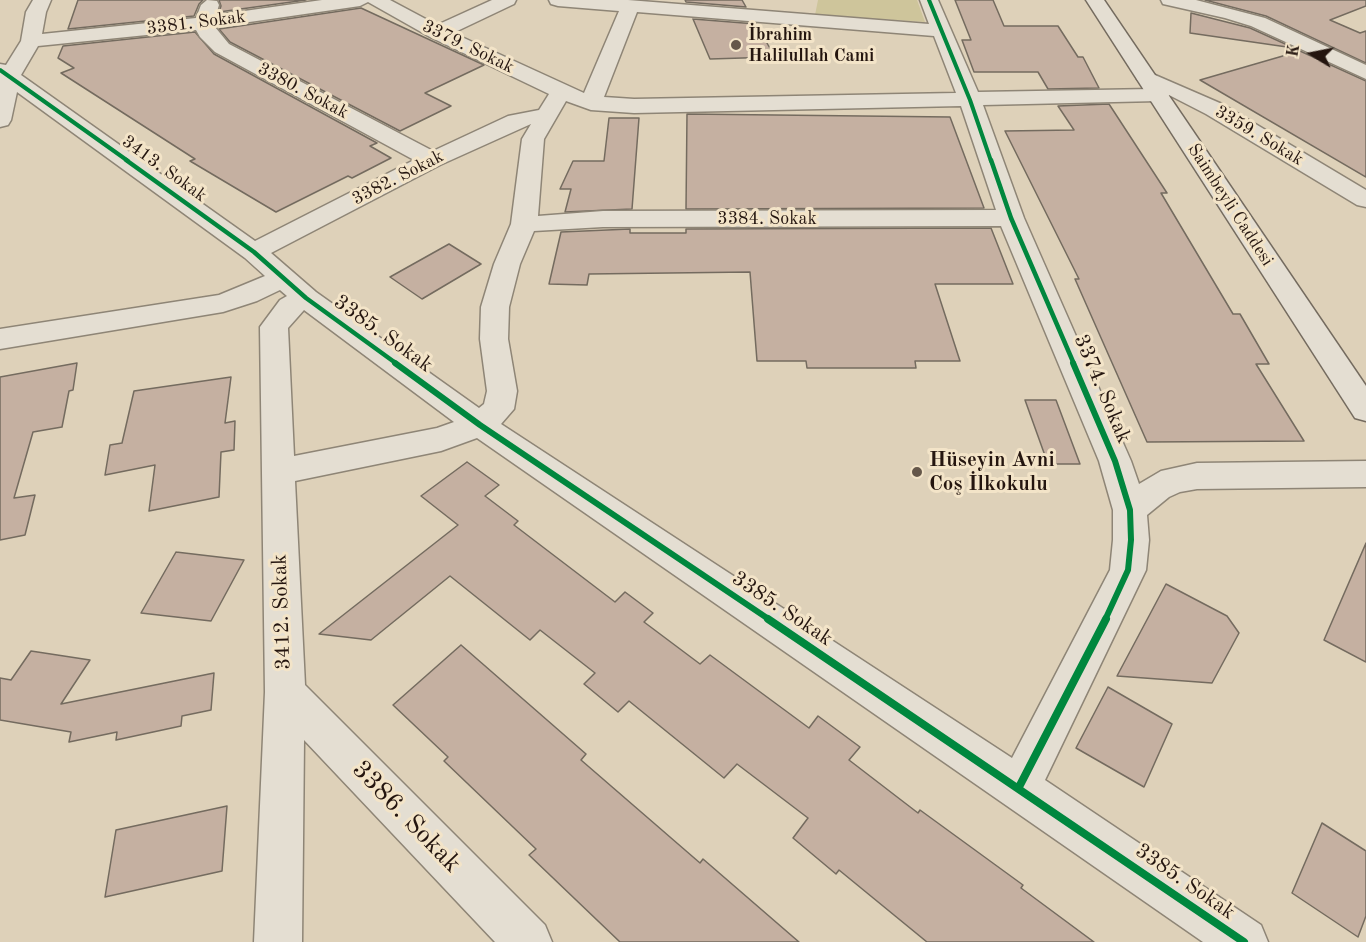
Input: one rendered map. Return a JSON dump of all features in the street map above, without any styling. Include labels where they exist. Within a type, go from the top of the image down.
[{"type":"street","points":[[0,120],[5,74],[31,41],[36,12],[42,0]]},
{"type":"street","points":[[204,23],[212,0]]},
{"type":"street","name":"3381. Sokak","points":[[31,41],[204,23],[360,0]]},
{"type":"street","name":"3379. Sokak","points":[[376,0],[437,33],[561,92],[591,103],[634,106],[970,100],[1153,87]]},
{"type":"street","points":[[437,33],[507,0]]},
{"type":"street","points":[[558,0],[630,6],[666,4],[803,21],[941,31]]},
{"type":"street","points":[[803,21],[808,0]]},
{"type":"street","name":"3374. Sokak","points":[[929,0],[970,100],[1011,218],[1115,461],[1130,510],[1131,540],[1128,570],[1113,604],[1019,787]]},
{"type":"street","name":"Saimbeyli Caddesi","points":[[1095,0],[1366,410]]},
{"type":"street","points":[[1170,0],[1230,13],[1258,22],[1366,74]]},
{"type":"street","points":[[591,103],[630,6]]},
{"type":"street","name":"3380. Sokak","points":[[204,23],[212,40],[222,48],[432,160]]},
{"type":"street","name":"3413. Sokak","points":[[5,74],[254,252],[295,288]]},
{"type":"street","name":"3359. Sokak","points":[[1153,87],[1194,98],[1366,200]]},
{"type":"street","points":[[278,472],[441,439],[480,425],[498,409],[502,392],[494,339],[495,307],[507,264],[524,224],[533,139],[561,92]]},
{"type":"street","name":"3382. Sokak","points":[[254,252],[432,160],[516,121],[545,116]]},
{"type":"street","name":"3384. Sokak","points":[[524,224],[615,219],[1011,218]]},
{"type":"street","points":[[0,339],[223,303],[257,291],[295,288]]},
{"type":"street","name":"3385. Sokak","points":[[295,288],[480,425],[1019,787],[1244,942]]},
{"type":"street","name":"3412. Sokak","points":[[278,942],[285,692],[274,327],[290,306],[295,288]]},
{"type":"street","points":[[1130,510],[1157,488],[1173,480],[1197,476],[1366,474]]},
{"type":"street","name":"3386. Sokak","points":[[285,692],[528,942]]},
{"type":"shaded area","points":[[818,0],[917,0],[925,22],[815,15]]},
{"type":"building","points":[[78,0],[203,0],[194,16],[68,29]]},
{"type":"building","points":[[219,0],[306,0],[219,12],[221,6]]},
{"type":"building","points":[[685,0],[742,0],[746,7],[686,2]]},
{"type":"building","points":[[955,0],[993,0],[1004,26],[1058,26],[1078,57],[1083,57],[1099,88],[1048,89],[1038,72],[974,72],[962,40],[971,40]]},
{"type":"building","points":[[1205,0],[1366,0],[1366,6],[1330,20],[1360,33],[1366,31],[1366,63],[1266,16]]},
{"type":"building","points":[[361,8],[484,65],[425,93],[451,106],[400,131],[230,42],[219,29]]},
{"type":"building","points":[[1191,13],[1250,28],[1294,48],[1190,33]]},
{"type":"building","name":"İbrahim Halilullah Cami","points":[[693,19],[756,24],[775,57],[710,59]]},
{"type":"building","points":[[195,32],[214,54],[377,143],[370,146],[391,158],[352,178],[348,176],[276,212],[190,161],[195,159],[61,73],[74,68],[58,58],[63,46]]},
{"type":"building","points":[[1300,51],[1366,81],[1366,177],[1200,80]]},
{"type":"building","points":[[1109,104],[1167,193],[1161,193],[1233,314],[1240,314],[1269,364],[1256,364],[1304,441],[1147,442],[1075,279],[1079,279],[1005,131],[1074,130],[1058,106]]},
{"type":"building","points":[[687,114],[950,117],[984,208],[686,209]]},
{"type":"building","points":[[609,118],[639,118],[632,209],[565,212],[571,189],[560,189],[573,161],[604,161]]},
{"type":"building","points":[[991,228],[1013,284],[935,284],[960,361],[915,361],[916,368],[807,368],[806,361],[757,361],[750,272],[589,274],[587,285],[549,284],[561,232],[630,229],[630,233],[686,233],[686,229]]},
{"type":"building","points":[[449,244],[481,264],[422,299],[390,277]]},
{"type":"building","points":[[77,363],[73,390],[69,391],[62,427],[33,432],[14,498],[35,495],[25,535],[0,540],[0,377]]},
{"type":"building","points":[[231,377],[225,423],[235,421],[234,450],[221,452],[219,497],[149,511],[155,465],[105,475],[110,445],[122,443],[134,391]]},
{"type":"building","points":[[1025,400],[1056,400],[1080,464],[1048,464]]},
{"type":"building","points":[[467,462],[499,485],[485,496],[518,521],[514,525],[615,602],[625,592],[653,613],[644,622],[700,664],[710,655],[809,728],[818,716],[860,747],[849,760],[918,813],[920,810],[1023,885],[1021,888],[1094,942],[927,942],[839,870],[836,874],[793,838],[808,818],[737,764],[724,778],[629,701],[618,712],[584,684],[595,673],[540,630],[530,640],[450,576],[371,640],[319,634],[458,525],[421,496]]},
{"type":"building","points":[[1366,543],[1366,662],[1324,640]]},
{"type":"building","points":[[176,552],[244,560],[211,621],[141,613]]},
{"type":"building","points":[[1166,584],[1227,616],[1239,633],[1212,683],[1117,676]]},
{"type":"building","points":[[461,645],[586,754],[581,760],[700,863],[703,859],[799,942],[620,942],[529,855],[536,849],[444,761],[448,757],[393,705]]},
{"type":"building","points":[[31,651],[90,660],[61,704],[214,673],[211,710],[182,716],[181,726],[116,740],[117,732],[69,742],[71,732],[0,720],[0,678],[11,680]]},
{"type":"building","points":[[1108,687],[1172,724],[1144,787],[1076,748]]},
{"type":"building","points":[[227,806],[222,871],[105,897],[116,830]]},
{"type":"building","points":[[1322,823],[1366,851],[1366,916],[1358,937],[1292,893]]},
{"type":"cycle path","points":[[929,0],[970,100],[1011,218],[1115,461],[1130,510],[1131,540],[1128,570],[1113,604],[1019,787]]},
{"type":"cycle path","points":[[0,70],[254,252],[306,298],[480,425],[1019,787],[1244,942]]},
{"type":"place","name":"İbrahim Halilullah Cami","points":[[736,45]]},
{"type":"place","name":"Hüseyin Avni Coş İlkokulu","points":[[917,472]]}]
